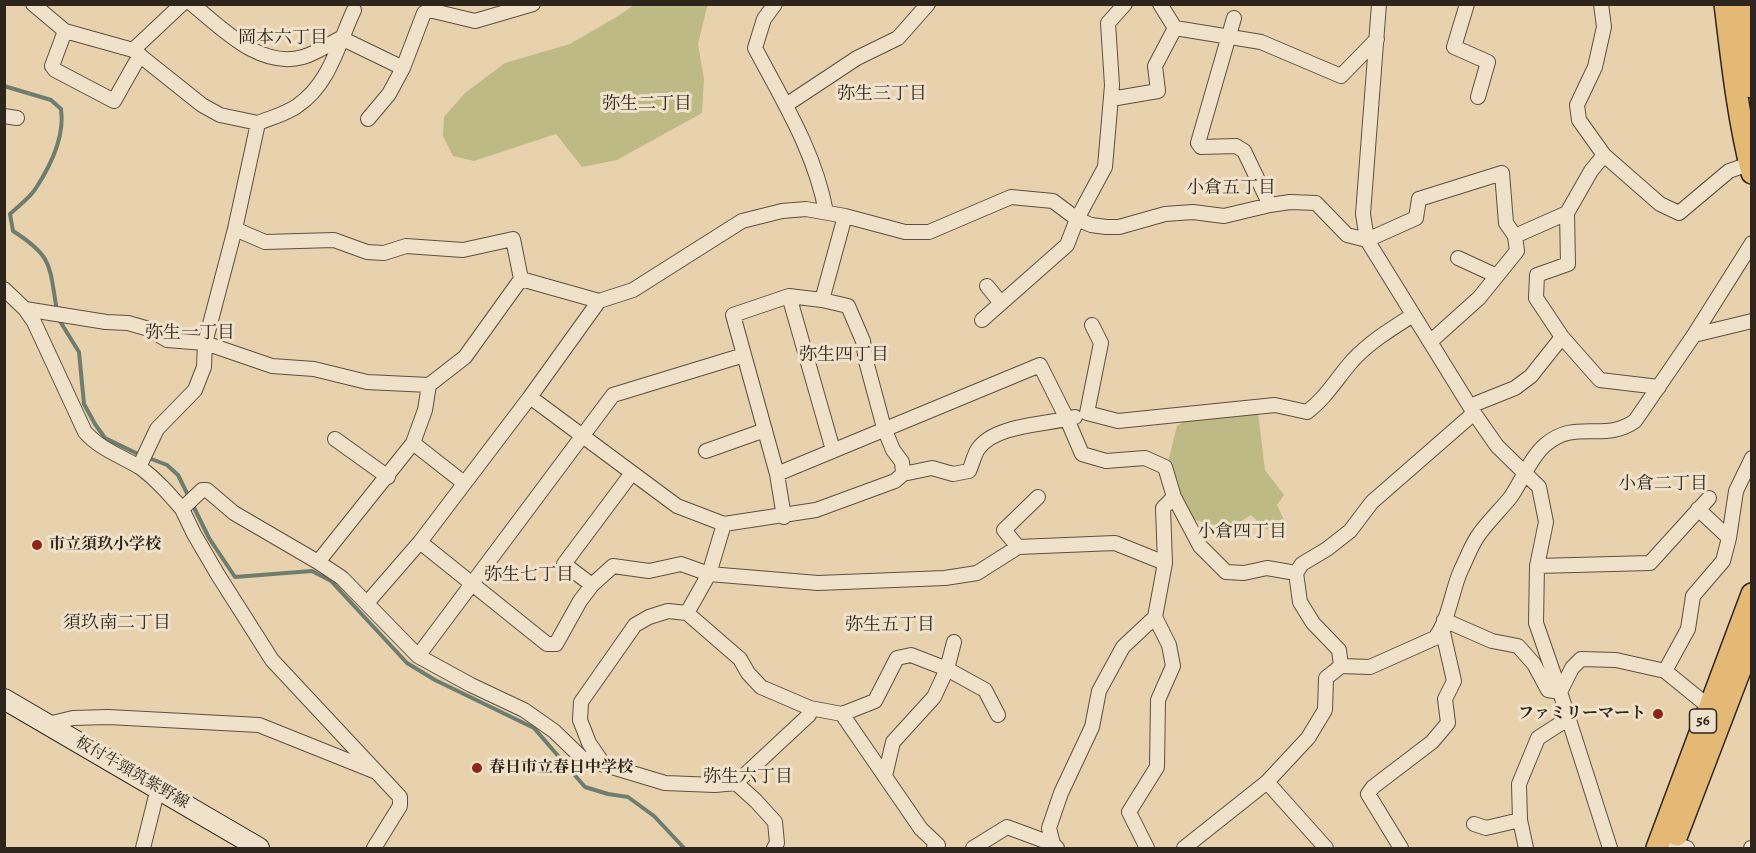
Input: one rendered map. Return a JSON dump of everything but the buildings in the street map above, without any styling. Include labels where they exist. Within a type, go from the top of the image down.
[{"type":"main road","points":[[1725,4],[1745,149],[1751,166]]},
{"type":"main road","points":[[1742,4],[1744,36],[1752,87]]},
{"type":"main road","name":"56","points":[[1673,847],[1741,666],[1752,594]]},
{"type":"main road","name":"56","points":[[1673,847],[1708,706],[1744,637]]},
{"type":"main road","name":"板付牛頸筑紫野線","points":[[4,699],[259,849]]},
{"type":"street","points":[[33,4],[65,31],[136,53],[202,105],[220,115],[258,123],[296,107],[316,91],[336,55],[354,10]]},
{"type":"street","points":[[65,31],[52,66],[55,70],[114,101],[136,53],[182,4]]},
{"type":"street","points":[[192,4],[245,45],[273,59],[303,57],[341,38]]},
{"type":"street","points":[[368,119],[389,94],[403,68],[424,13],[429,10],[475,21],[533,4]]},
{"type":"street","points":[[775,4],[764,19],[755,48],[810,153],[820,182],[826,212]]},
{"type":"street","points":[[786,105],[857,58],[898,38],[928,4]]},
{"type":"street","points":[[982,320],[1067,245],[1077,219],[1104,167],[1112,85],[1108,23],[1125,4]]},
{"type":"street","points":[[1160,4],[1175,28],[1261,42],[1341,76],[1377,39]]},
{"type":"street","points":[[1378,4],[1363,214],[1367,240],[1472,410],[1497,446],[1539,487],[1546,522],[1537,566],[1536,623],[1610,849]]},
{"type":"street","points":[[1467,4],[1454,47],[1488,62],[1478,96]]},
{"type":"street","points":[[1601,4],[1604,27],[1595,67],[1577,105],[1579,120],[1604,155],[1660,204],[1679,213],[1729,171],[1751,166]]},
{"type":"street","points":[[1234,18],[1198,143],[1201,147],[1236,146],[1244,151],[1270,205]]},
{"type":"street","points":[[1111,99],[1158,91],[1155,66],[1175,28]]},
{"type":"street","points":[[341,38],[403,68]]},
{"type":"street","points":[[139,467],[157,429],[195,390],[204,367],[205,344],[235,229],[258,123]]},
{"type":"street","points":[[1604,155],[1591,171],[1566,213],[1568,264],[1537,275],[1536,298],[1562,337],[1600,380],[1659,387]]},
{"type":"street","points":[[521,279],[599,301],[633,290],[742,221],[782,211],[807,209],[905,231],[929,232],[1011,196],[1053,201],[1077,219],[1090,225],[1119,227],[1165,214],[1193,212],[1224,216],[1290,202],[1316,203],[1347,235],[1367,240],[1416,218],[1419,199],[1502,173],[1506,223],[1515,236],[1517,251],[1479,298],[1430,342]]},
{"type":"street","points":[[1515,236],[1566,213]]},
{"type":"street","points":[[822,300],[845,216]]},
{"type":"street","points":[[25,309],[106,322],[128,323],[150,330],[167,340],[205,344],[272,366],[314,369],[367,382],[429,385],[465,357],[521,279],[513,239],[463,250],[406,246],[384,253],[367,252],[334,240],[265,242],[235,229]]},
{"type":"street","points":[[1184,849],[1267,782],[1308,738],[1325,710],[1326,678],[1341,666],[1370,667],[1435,638],[1443,624],[1460,572],[1478,535],[1510,498],[1544,446],[1559,435],[1578,430],[1609,432],[1624,428],[1635,421],[1694,335],[1752,243]]},
{"type":"street","points":[[1458,258],[1497,276]]},
{"type":"street","points":[[987,286],[1001,303]]},
{"type":"street","points":[[4,289],[25,309],[34,322],[85,432],[94,442],[139,467],[185,505],[208,559],[272,660],[400,796],[400,806],[374,849]]},
{"type":"street","points":[[789,296],[833,450]]},
{"type":"street","points":[[784,517],[777,474],[733,315],[789,296],[848,306],[863,341],[884,429],[893,450],[902,462],[903,474]]},
{"type":"street","points":[[367,603],[420,542],[530,397],[599,301]]},
{"type":"street","points":[[530,397],[677,506],[724,524],[757,518],[784,517],[816,510],[870,492],[895,481],[903,474],[932,468],[953,474],[969,471],[978,449],[992,437],[1011,430],[1087,413],[1118,421],[1275,405],[1307,412],[1319,403],[1371,342],[1413,315]]},
{"type":"street","points":[[1694,335],[1751,322]]},
{"type":"street","points":[[1087,413],[1101,343],[1092,326]]},
{"type":"street","points":[[1341,666],[1339,650],[1313,623],[1300,602],[1296,573],[1302,564],[1327,549],[1350,531],[1372,502],[1472,410],[1515,388],[1531,376],[1562,337]]},
{"type":"street","points":[[418,656],[613,394],[744,355]]},
{"type":"street","points":[[777,474],[1040,365],[1082,454],[1106,461],[1144,458],[1165,466],[1174,497],[1200,546],[1226,572],[1244,573],[1267,568],[1296,573]]},
{"type":"street","points":[[318,562],[413,443],[425,410],[429,385]]},
{"type":"street","points":[[706,452],[765,430]]},
{"type":"street","points":[[335,439],[388,477]]},
{"type":"street","points":[[413,443],[464,483]]},
{"type":"street","points":[[1665,671],[1688,629],[1693,596],[1723,561],[1736,491],[1752,458]]},
{"type":"street","points":[[592,585],[564,564],[632,473]]},
{"type":"street","points":[[185,505],[202,490],[207,490],[234,513],[342,578],[418,656],[524,710],[555,730],[582,758],[664,783],[715,785],[736,783],[809,715],[810,708]]},
{"type":"street","points":[[1018,547],[1004,530],[1038,497]]},
{"type":"street","points":[[1055,846],[1049,828],[1060,793],[1092,727],[1099,691],[1123,647],[1155,617],[1165,563],[1163,508],[1174,497]]},
{"type":"street","points":[[1537,566],[1650,562],[1709,498]]},
{"type":"street","points":[[1698,509],[1729,538]]},
{"type":"street","points":[[687,613],[709,574],[724,524]]},
{"type":"street","points":[[420,542],[547,644],[556,644],[580,601],[592,585],[613,567],[649,571],[681,564],[709,574],[818,583],[945,578],[977,573],[1018,547],[1114,543],[1165,563]]},
{"type":"street","points":[[604,765],[589,743],[580,720],[581,702],[635,625],[649,616],[668,610],[687,613],[740,659],[748,673],[761,687],[810,708],[842,714],[875,701],[897,658],[911,655],[947,669],[984,690],[998,715]]},
{"type":"street","points":[[1744,637],[1752,612]]},
{"type":"street","points":[[1147,849],[1129,812],[1156,767],[1158,700],[1173,666],[1170,645],[1155,617]]},
{"type":"street","points":[[1443,624],[1518,646],[1534,664],[1548,690],[1560,692]]},
{"type":"street","points":[[1401,849],[1368,794],[1373,787],[1432,742],[1448,723],[1445,699],[1454,681],[1443,624]]},
{"type":"street","points":[[885,776],[893,742],[934,697],[947,669],[954,642]]},
{"type":"street","points":[[1560,692],[1572,668],[1581,659],[1616,660],[1665,671],[1708,706],[1714,719],[1714,738]]},
{"type":"street","points":[[1708,706],[1720,701],[1741,666]]},
{"type":"street","points":[[842,714],[921,829],[938,847]]},
{"type":"street","points":[[48,724],[73,718],[108,717],[259,724],[376,772]]},
{"type":"street","points":[[1526,849],[1520,820],[1520,784],[1538,738],[1569,718]]},
{"type":"street","points":[[1267,782],[1326,849]]},
{"type":"street","points":[[736,783],[774,822],[777,843],[774,849]]},
{"type":"street","points":[[143,849],[158,788]]},
{"type":"street","points":[[1474,824],[1486,828],[1520,820]]},
{"type":"street","points":[[973,849],[1007,827],[1055,846]]},
{"type":"shaded area","points":[[634,5],[709,5],[698,44],[704,79],[702,113],[617,160],[582,167],[556,134],[474,161],[453,156],[443,136],[444,117],[465,93],[505,63],[570,44]]},
{"type":"shaded area","points":[[1258,413],[1265,470],[1284,495],[1277,505],[1286,524],[1266,529],[1251,515],[1229,529],[1192,519],[1168,462],[1177,426],[1187,420]]},
{"type":"waterway","points":[[4,86],[51,100],[61,109],[61,130],[52,160],[33,192],[10,214],[13,231],[36,248],[47,264],[53,283],[57,311]]},
{"type":"waterway","points":[[58,318],[79,352],[84,404],[95,424],[105,438],[167,465],[178,475],[209,538],[235,577],[312,571],[331,581],[407,663],[435,680],[534,728],[585,787],[628,797],[654,816],[684,848]]},
{"type":"place","name":"市立須玖小学校","points":[[37,545]]},
{"type":"place","name":"ファミリーマート","points":[[1658,714]]},
{"type":"place","name":"春日市立春日中学校","points":[[477,768]]},
{"type":"district","name":"岡本六丁目","points":[[283,39]]},
{"type":"district","name":"弥生三丁目","points":[[882,95]]},
{"type":"district","name":"弥生二丁目","points":[[647,105]]},
{"type":"district","name":"小倉五丁目","points":[[1231,189]]},
{"type":"district","name":"弥生一丁目","points":[[190,334]]},
{"type":"district","name":"弥生四丁目","points":[[844,356]]},
{"type":"district","name":"小倉二丁目","points":[[1663,485]]},
{"type":"district","name":"小倉四丁目","points":[[1242,533]]},
{"type":"district","name":"弥生七丁目","points":[[529,576]]},
{"type":"district","name":"須玖南二丁目","points":[[117,624]]},
{"type":"district","name":"弥生五丁目","points":[[890,626]]},
{"type":"district","name":"弥生六丁目","points":[[748,778]]}]
